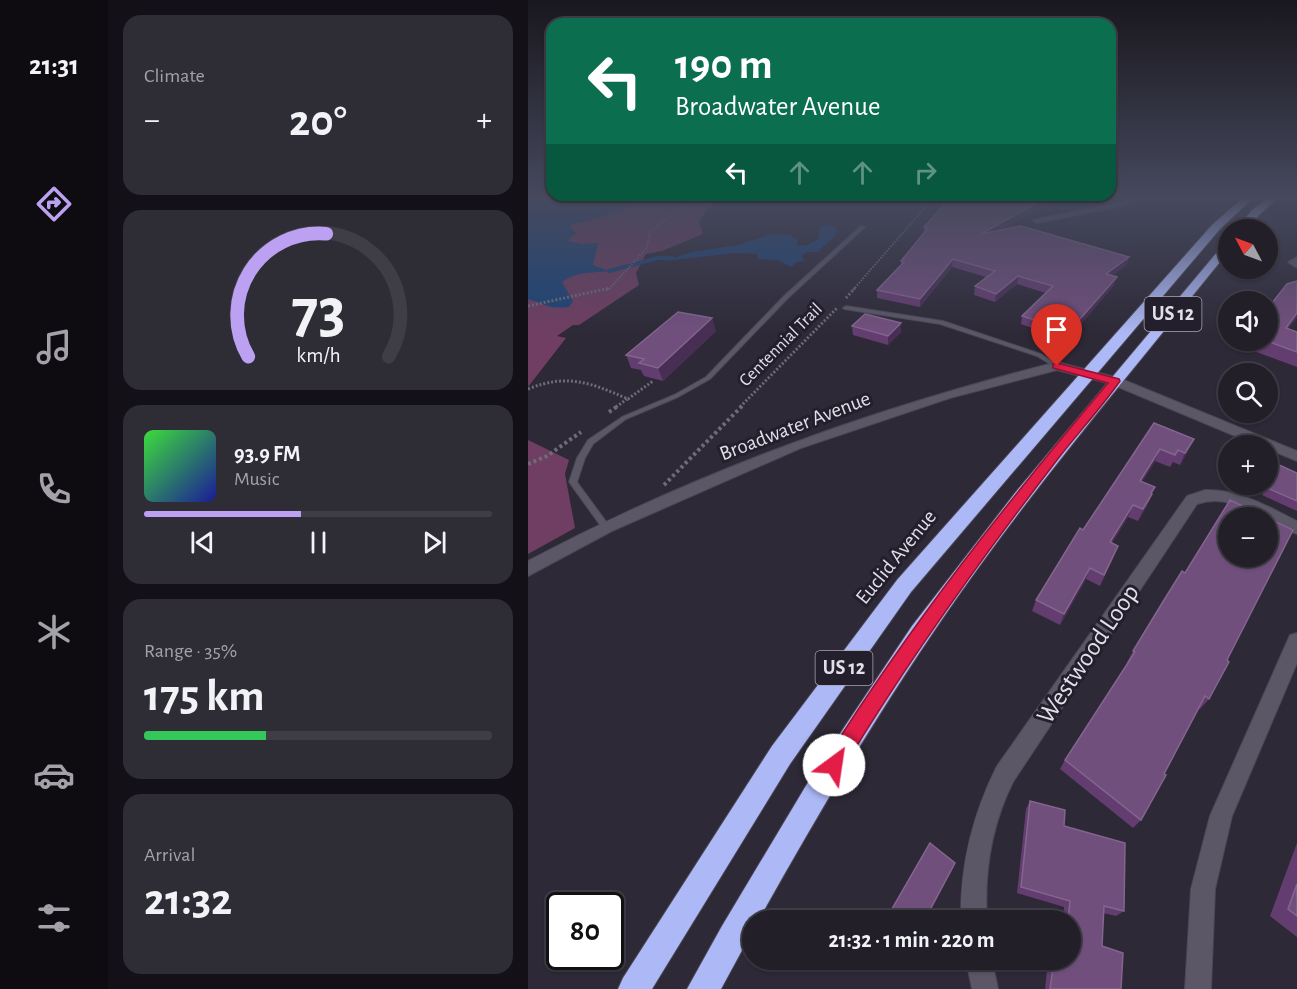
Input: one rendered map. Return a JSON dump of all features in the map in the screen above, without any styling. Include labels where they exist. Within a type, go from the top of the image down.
[{"type":"highway","name":"Euclid Avenue","points":[[634,989],[781,755],[904,586],[1090,373],[1209,243]]},
{"type":"highway","name":"US 12","points":[[703,989],[779,856],[867,710],[954,585],[1051,458],[1218,258]]},
{"type":"street","points":[[1297,260],[1293,262],[1297,266]]},
{"type":"street","name":"Broadwater Avenue","points":[[528,569],[606,527],[796,445],[946,395],[1057,366],[1115,381],[1297,456]]},
{"type":"street","name":"Westwood Loop","points":[[974,910],[973,878],[982,829],[992,798],[1005,774],[1192,500],[1208,495],[1230,498],[1297,528]]},
{"type":"street","points":[[1198,989],[1203,889],[1221,816],[1297,641]]},
{"type":"street","points":[[981,970],[985,989]]},
{"type":"lane","points":[[606,527],[573,482],[581,458],[590,442],[624,418],[676,396],[708,378],[786,297],[845,243]]},
{"type":"lane","points":[[846,308],[941,322],[1039,355],[1057,366]]},
{"type":"path","points":[[529,306],[609,288],[647,248],[648,243]]},
{"type":"path","name":"Centennial Trail","points":[[644,510],[680,469],[843,301],[894,243]]},
{"type":"path","points":[[528,389],[549,381],[569,378],[580,380],[628,399],[653,381]]},
{"type":"path","points":[[528,464],[547,456],[575,437]]},
{"type":"shaded area","points":[[528,243],[681,243],[662,251],[646,254],[636,273],[639,285],[579,325],[573,325],[557,336],[566,338],[528,387]]},
{"type":"shaded area","points":[[528,440],[569,460],[565,474],[575,528],[528,554]]},
{"type":"water","points":[[528,243],[598,243],[593,265],[609,271],[580,274],[562,282],[573,301],[569,307],[548,306],[528,299]]},
{"type":"water","points":[[744,243],[807,245],[826,243],[819,252],[801,255],[805,261],[797,262],[791,267],[778,260],[758,259],[757,254],[736,253],[664,261],[692,252]]},
{"type":"building","points":[[916,243],[1081,243],[1129,257],[1106,274],[1117,277],[1073,327],[1051,320],[1047,324],[1022,316],[1053,286],[1018,276],[996,294],[975,286],[995,271],[953,259],[920,299],[877,290],[904,262],[901,261]]},
{"type":"building","points":[[1297,281],[1297,313],[1286,328],[1297,332],[1297,352],[1278,345],[1278,295],[1287,284]]},
{"type":"building","points":[[678,312],[712,318],[658,368],[639,363],[644,359],[626,355]]},
{"type":"building","points":[[865,314],[901,323],[888,336],[852,326]]},
{"type":"building","points":[[1154,423],[1194,439],[1185,453],[1178,450],[1175,455],[1160,449],[1140,481],[1155,487],[1152,494],[1143,509],[1133,505],[1110,542],[1118,546],[1104,575],[1090,568],[1064,614],[1036,600],[1080,528],[1083,530]]},
{"type":"building","points":[[1278,464],[1297,473],[1297,501],[1278,493]]},
{"type":"building","points":[[1230,500],[1244,507],[1226,507]]},
{"type":"building","points":[[1218,519],[1218,567],[1274,567],[1227,660],[1229,662],[1209,699],[1205,696],[1141,820],[1065,760],[1135,652],[1133,651],[1182,571],[1185,573]]},
{"type":"building","points":[[1278,523],[1293,530],[1278,560]]},
{"type":"building","points":[[1030,801],[1065,810],[1064,826],[1125,843],[1124,911],[1104,906],[1102,946],[1123,953],[1121,989],[1050,989],[1053,970],[1081,970],[1081,910],[1069,910],[1070,901],[1021,887]]},
{"type":"building","points":[[930,843],[955,863],[930,910],[891,910]]},
{"type":"building","points":[[1297,884],[1297,916],[1288,909]]},
{"type":"waterway","points":[[609,271],[658,258],[672,258]]},
{"type":"route","points":[[834,765],[867,710],[954,585],[1019,499],[1115,381],[1057,366]]}]
